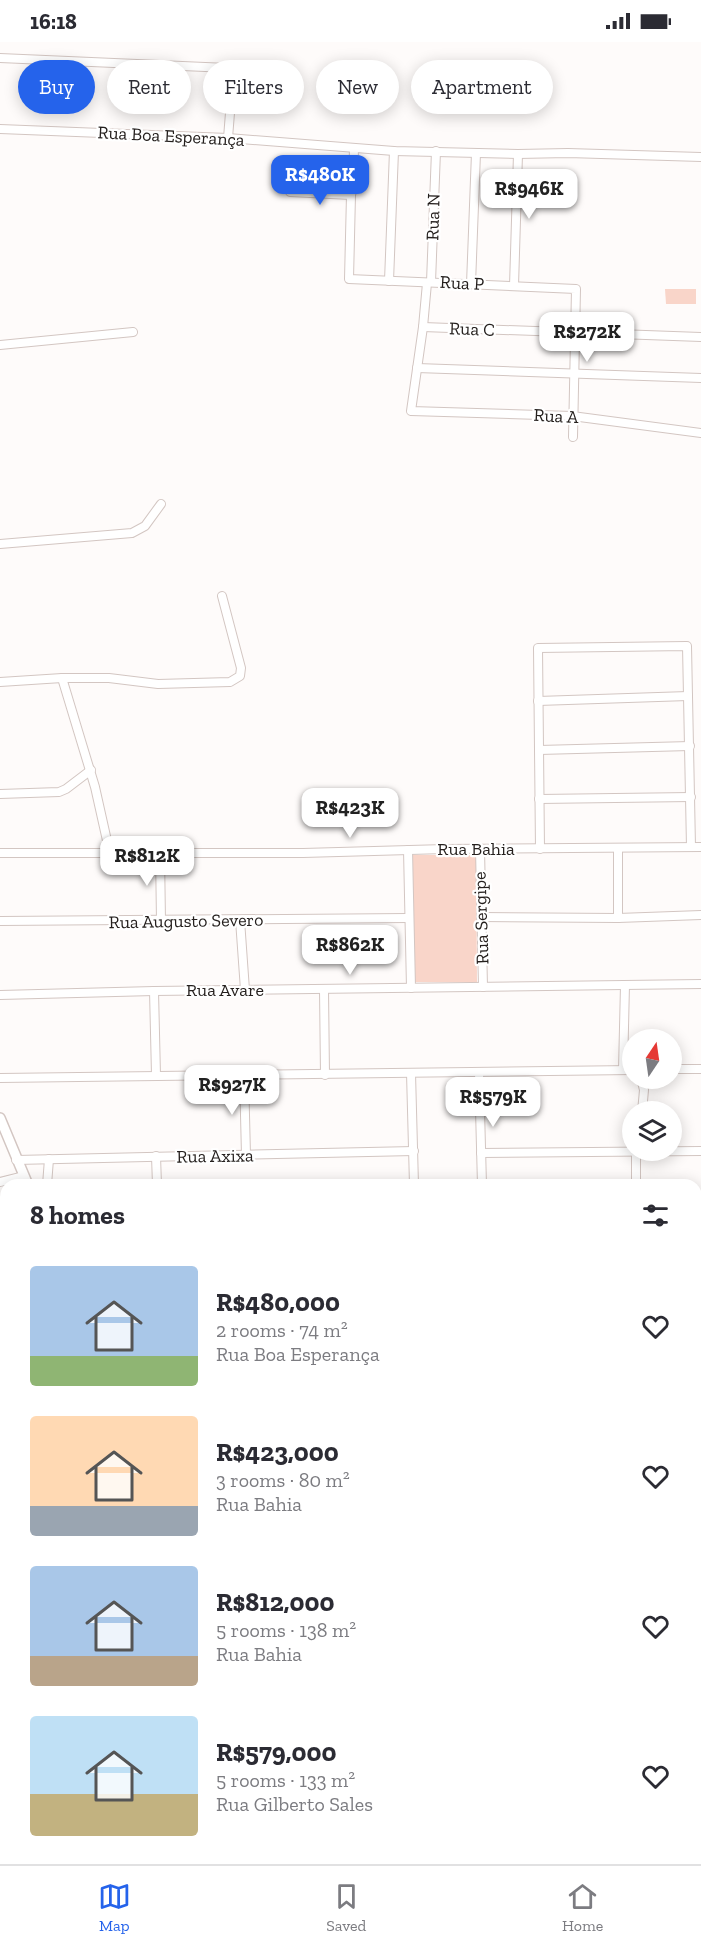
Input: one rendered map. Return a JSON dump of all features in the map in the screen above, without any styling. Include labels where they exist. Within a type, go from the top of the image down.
[{"type":"street","points":[[0,58],[228,68],[233,75],[228,138]]},
{"type":"street","name":"Rua Boa Esperança","points":[[0,129],[228,138],[394,151],[701,157]]},
{"type":"street","points":[[290,192],[351,195],[354,148]]},
{"type":"street","points":[[390,281],[394,151]]},
{"type":"street","name":"Rua N","points":[[411,411],[429,282],[436,151]]},
{"type":"street","points":[[471,284],[476,153]]},
{"type":"street","points":[[514,286],[518,154]]},
{"type":"street","name":"Rua P","points":[[351,195],[349,279],[576,289],[576,333]]},
{"type":"street","name":"Rua C","points":[[423,327],[701,337]]},
{"type":"street","points":[[0,345],[133,332]]},
{"type":"street","points":[[573,437],[573,374],[576,333]]},
{"type":"street","points":[[417,368],[701,378]]},
{"type":"street","name":"Rua A","points":[[411,411],[572,416],[701,433]]},
{"type":"street","points":[[0,544],[132,533],[145,526],[161,504]]},
{"type":"street","points":[[0,682],[62,678],[116,678],[158,684],[223,684],[237,679],[241,672],[241,665],[222,596]]},
{"type":"street","points":[[540,849],[537,648],[687,646],[691,847]]},
{"type":"street","points":[[62,678],[91,770],[110,854]]},
{"type":"street","points":[[538,701],[688,696]]},
{"type":"street","points":[[539,750],[690,746]]},
{"type":"street","points":[[0,794],[59,792],[91,770]]},
{"type":"street","points":[[539,800],[691,797]]},
{"type":"street","name":"Rua Bahia","points":[[0,853],[303,854],[408,850],[701,847]]},
{"type":"street","points":[[618,848],[618,918]]},
{"type":"street","name":"Rua Sergipe","points":[[480,849],[483,987]]},
{"type":"street","points":[[408,850],[411,988]]},
{"type":"street","points":[[160,854],[160,921]]},
{"type":"street","points":[[481,917],[618,918],[701,915]]},
{"type":"street","name":"Rua Augusto Severo","points":[[0,921],[408,918]]},
{"type":"street","points":[[240,920],[246,990]]},
{"type":"street","name":"Rua Avare","points":[[0,994],[701,984]]},
{"type":"street","points":[[624,1029],[625,986]]},
{"type":"street","points":[[324,990],[325,1075]]},
{"type":"street","points":[[154,991],[156,1075]]},
{"type":"street","points":[[682,1069],[701,1069]]},
{"type":"street","points":[[0,1078],[622,1070]]},
{"type":"street","points":[[479,1072],[482,1179]]},
{"type":"street","points":[[411,1073],[414,1179]]},
{"type":"street","points":[[244,1076],[246,1155]]},
{"type":"street","points":[[0,1118],[25,1179]]},
{"type":"street","name":"Rua Axixa","points":[[16,1160],[414,1151]]},
{"type":"street","points":[[682,1151],[701,1151]]},
{"type":"street","points":[[481,1153],[622,1152]]},
{"type":"street","points":[[156,1156],[157,1179]]},
{"type":"street","points":[[47,1179],[49,1159]]},
{"type":"street","points":[[636,1179],[637,1161]]},
{"type":"shaded area","points":[[665,289],[696,289],[696,304],[666,304]]},
{"type":"shaded area","points":[[412,855],[476,855],[477,982],[412,982]]}]
